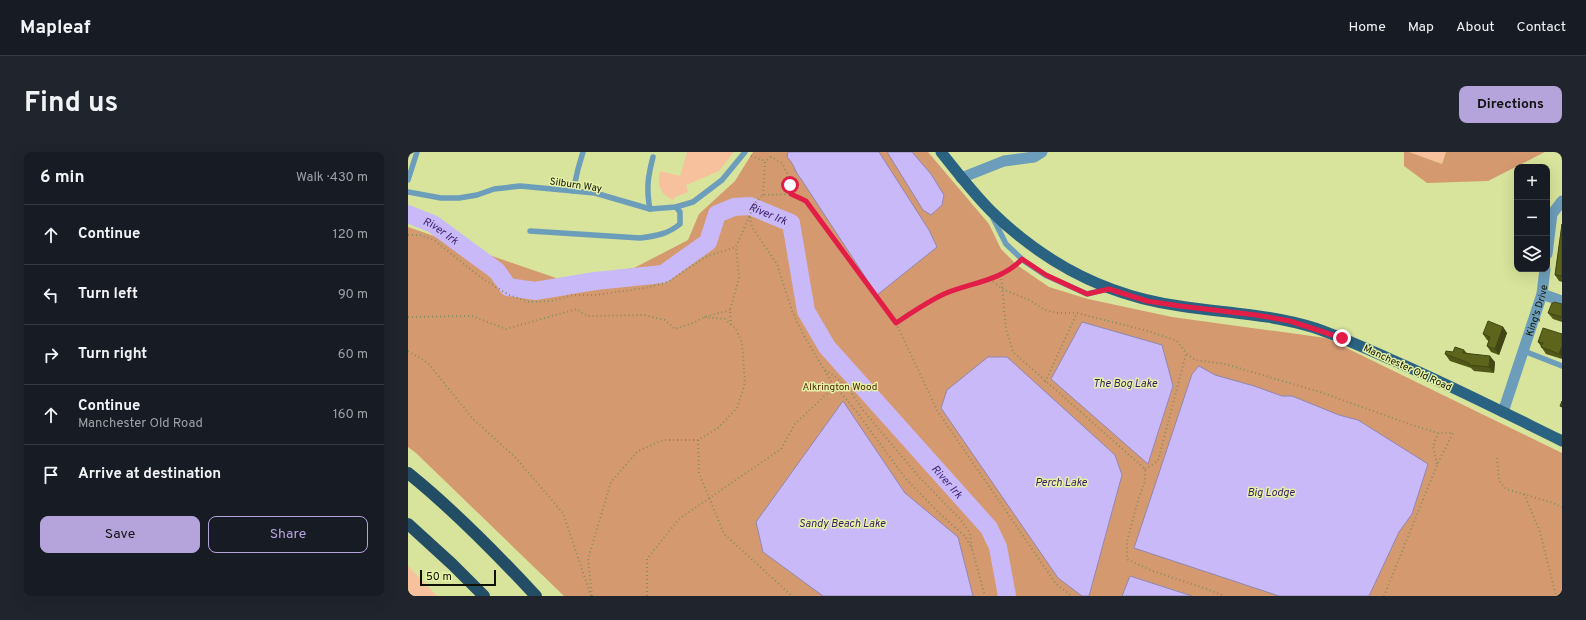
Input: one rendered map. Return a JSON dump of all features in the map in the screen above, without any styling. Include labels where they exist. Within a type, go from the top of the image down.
[{"type":"highway","points":[[408,473],[492,550],[536,596]]},
{"type":"highway","points":[[408,524],[452,564],[484,596]]},
{"type":"main road","name":"Manchester Old Road","points":[[941,152],[989,210],[1007,227],[1042,253],[1072,272],[1109,289],[1147,301],[1256,315],[1290,321],[1342,338],[1408,367],[1562,441]]},
{"type":"street","points":[[961,178],[1004,161],[1034,158],[1042,152]]},
{"type":"street","points":[[1549,236],[1552,214],[1562,201]]},
{"type":"street","name":"King's Drive","points":[[1503,412],[1542,294],[1545,272]]},
{"type":"street","points":[[1542,294],[1562,301]]},
{"type":"lane","points":[[408,180],[417,152]]},
{"type":"lane","points":[[573,191],[583,152]]},
{"type":"lane","name":"Silburn Way","points":[[408,192],[441,198],[459,198],[477,195],[494,189],[520,186],[595,193],[650,209],[676,207],[693,202],[722,180],[745,152]]},
{"type":"lane","points":[[650,209],[647,192],[648,173],[653,157]]},
{"type":"lane","points":[[530,230],[640,238],[657,236],[672,231],[680,224],[680,212],[676,207]]},
{"type":"lane","points":[[989,210],[1006,244],[1022,259],[1046,275],[1087,294],[1109,289]]},
{"type":"lane","points":[[1524,351],[1562,366]]},
{"type":"path","points":[[745,152],[765,161]]},
{"type":"path","points":[[765,161],[771,157],[782,163],[787,173],[787,181],[790,185],[791,194]]},
{"type":"path","points":[[731,325],[730,310],[739,278],[736,247],[755,202],[763,194],[765,161]]},
{"type":"path","points":[[763,194],[791,194],[806,201],[896,323],[938,412],[1056,584],[1072,596]]},
{"type":"path","points":[[750,216],[752,228],[777,264],[792,311],[804,336],[824,370],[835,386],[856,410],[906,479],[964,536],[972,549]]},
{"type":"path","points":[[408,235],[419,235],[434,240],[480,277],[510,295],[529,302],[551,300],[573,294],[595,295],[645,288],[668,282],[705,257],[736,247]]},
{"type":"path","points":[[896,323],[944,294],[1001,275],[1014,268],[1022,259]]},
{"type":"path","points":[[1001,275],[1006,328],[1013,352],[1144,469],[1145,482],[1127,541],[1127,559],[1144,568],[1205,588],[1224,596]]},
{"type":"path","points":[[990,278],[1002,289],[1029,300],[1045,310],[1058,313],[1077,313],[1148,331],[1177,341],[1186,353],[1194,360],[1226,364],[1320,392],[1438,433],[1453,433],[1437,466],[1384,596]]},
{"type":"path","points":[[408,317],[472,316],[506,329],[577,310],[587,316],[644,315],[665,320],[675,329],[704,317],[730,310]]},
{"type":"path","points":[[1045,382],[1077,313]]},
{"type":"path","points":[[591,596],[588,559],[599,517],[611,482],[638,451],[663,440],[698,440],[718,428],[737,408],[745,383],[742,343],[736,329],[725,319],[704,317]]},
{"type":"path","points":[[408,350],[428,363],[473,419],[515,457],[563,513],[591,596]]},
{"type":"path","points":[[1144,469],[1158,461],[1186,353]]},
{"type":"path","points":[[824,370],[837,378],[851,392],[862,408],[919,477],[960,519],[970,533],[972,549],[986,596]]},
{"type":"path","points":[[647,596],[647,558],[679,519],[781,449],[795,424],[835,386]]},
{"type":"path","points":[[1437,466],[1433,446],[1438,433]]},
{"type":"path","points":[[698,440],[699,473],[724,534],[792,596]]},
{"type":"path","points":[[1497,458],[1499,481],[1506,489],[1562,507]]},
{"type":"path","points":[[1524,494],[1540,532],[1556,596]]},
{"type":"shaded area","points":[[687,152],[734,152],[719,171],[686,185],[688,192],[675,197],[673,200],[665,195],[660,188],[660,171],[680,176]]},
{"type":"shaded area","points":[[1409,152],[1446,152],[1442,164]]},
{"type":"shaded area","points":[[408,566],[437,596],[408,596]]},
{"type":"green space","name":"Alkrington Wood","points":[[753,152],[928,152],[989,224],[1001,249],[1017,265],[1049,287],[1088,299],[1172,317],[1326,338],[1562,453],[1562,596],[564,596],[408,447],[408,227],[559,279],[634,268],[688,240],[699,214],[735,181]]},
{"type":"green space","points":[[1404,152],[1409,152],[1442,164],[1446,152],[1545,152],[1521,164],[1514,164],[1514,168],[1488,181],[1427,183],[1404,166]]},
{"type":"water","points":[[788,152],[879,152],[929,230],[937,247],[877,295],[787,157]]},
{"type":"water","points":[[887,152],[912,152],[931,174],[944,195],[942,205],[931,215],[923,210]]},
{"type":"water","name":"The Bog Lake","points":[[1082,322],[1162,345],[1173,386],[1148,464],[1051,379]]},
{"type":"water","name":"Perch Lake","points":[[988,357],[1007,357],[1115,455],[1122,475],[1089,596],[1082,596],[1058,578],[941,408],[947,390]]},
{"type":"water","name":"Big Lodge","points":[[1199,366],[1215,375],[1282,396],[1292,396],[1339,415],[1358,420],[1428,464],[1412,514],[1399,532],[1369,596],[1279,596],[1134,548],[1192,374]]},
{"type":"water","name":"Sandy Beach Lake","points":[[843,401],[905,493],[958,537],[973,596],[823,596],[763,552],[756,522]]},
{"type":"water","points":[[1130,576],[1192,596],[1122,596]]},
{"type":"building","points":[[1562,224],[1562,276],[1555,275]]},
{"type":"building","points":[[1552,303],[1562,304],[1562,317],[1548,313]]},
{"type":"building","points":[[1488,321],[1503,327],[1495,349],[1487,346],[1490,337],[1483,334]]},
{"type":"building","points":[[1543,328],[1562,334],[1562,346],[1559,354],[1541,347],[1543,343],[1538,342]]},
{"type":"building","points":[[1455,347],[1464,350],[1463,353],[1490,356],[1489,367],[1469,365],[1469,363],[1445,354],[1446,351],[1453,352]]},
{"type":"waterway","name":"River Irk","points":[[408,214],[433,224],[497,271],[508,287],[535,291],[595,281],[663,274],[708,242],[717,214],[734,207],[750,206],[791,223],[806,311],[827,347],[989,528],[998,547],[1007,596]]},
{"type":"route","points":[[790,185],[791,194],[806,201],[896,323],[944,294],[1001,275],[1014,268],[1022,259],[1046,275],[1087,294],[1109,289],[1147,301],[1256,315],[1290,321],[1342,338]]}]
